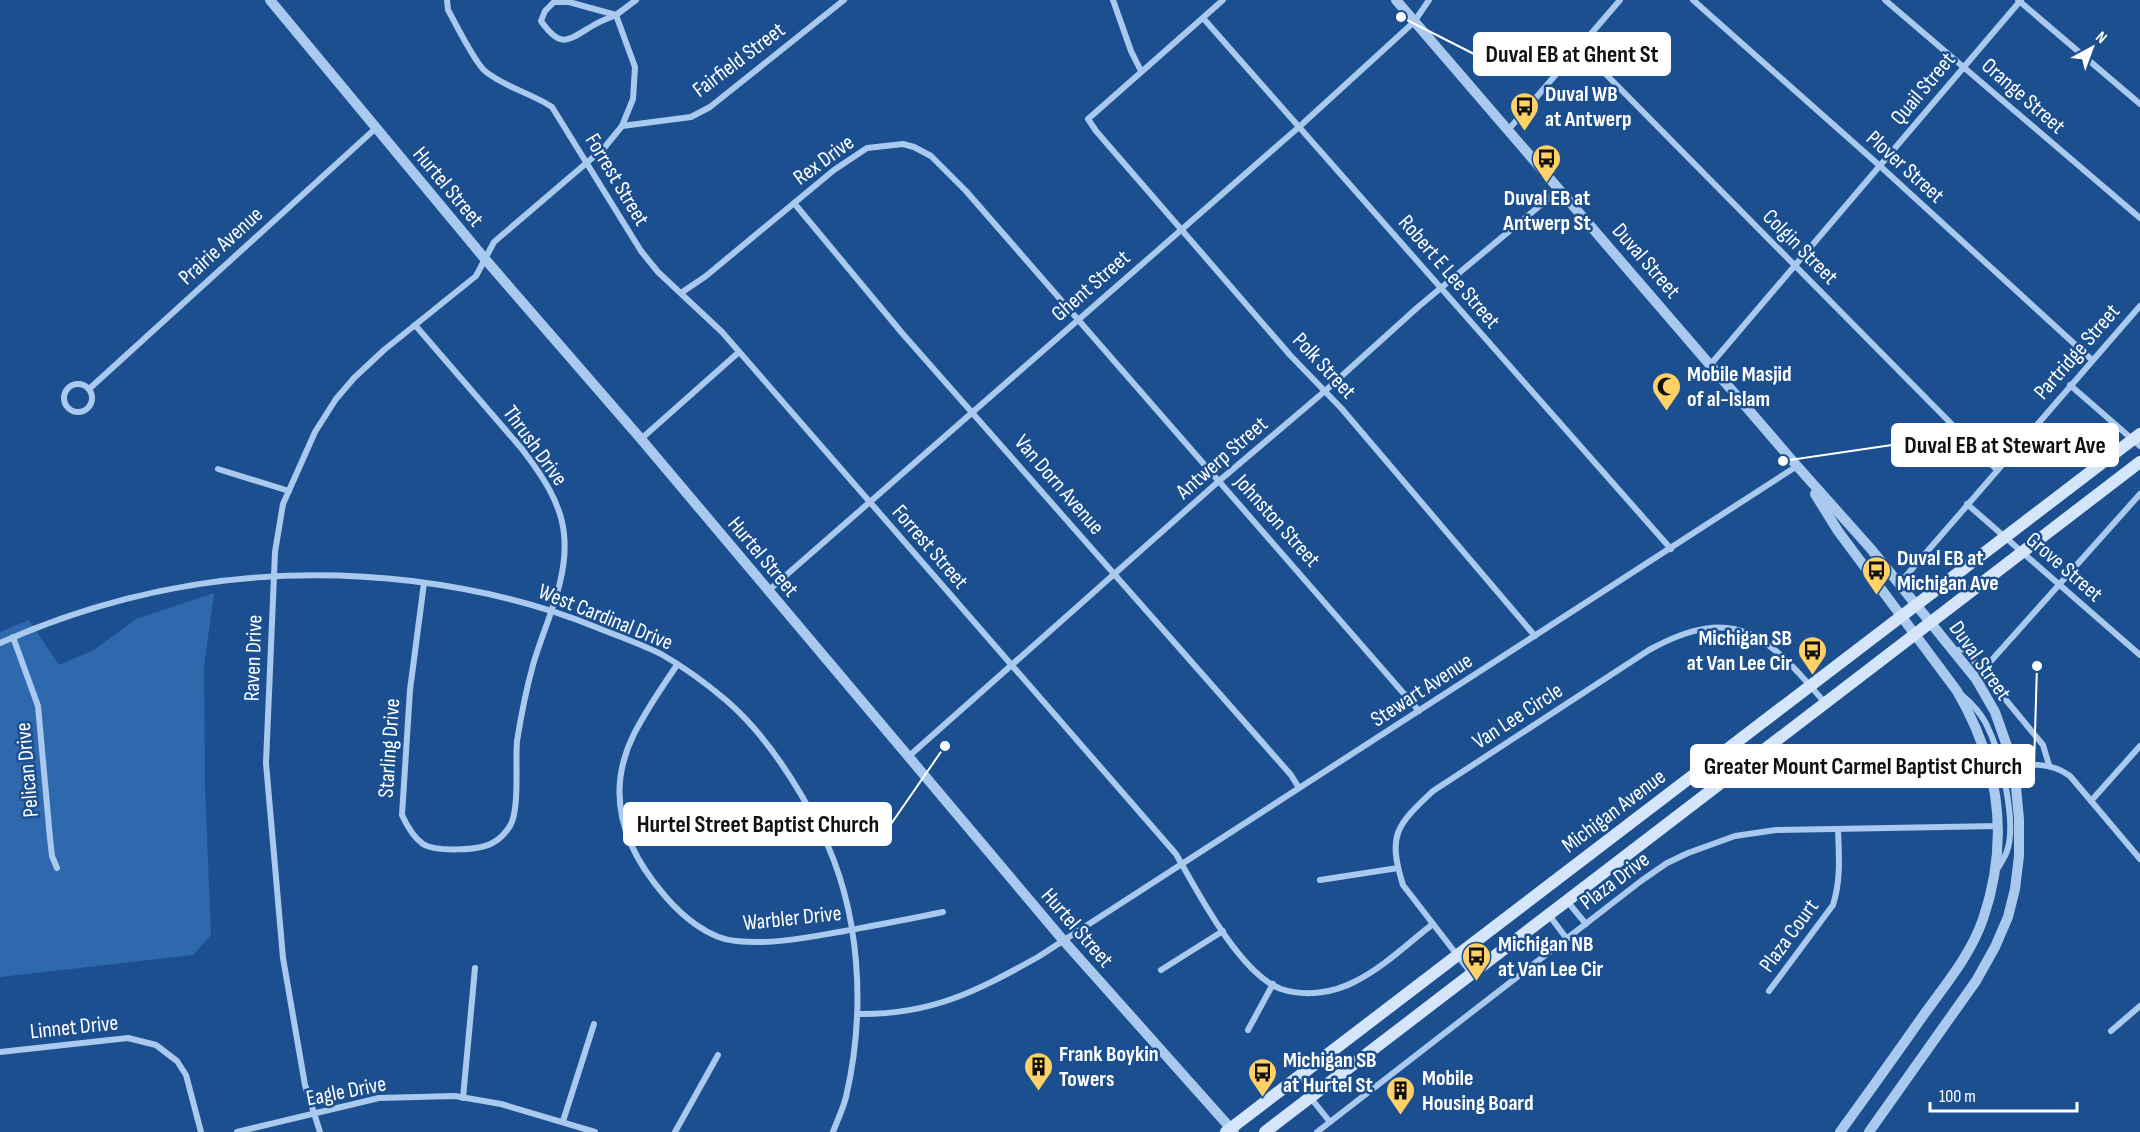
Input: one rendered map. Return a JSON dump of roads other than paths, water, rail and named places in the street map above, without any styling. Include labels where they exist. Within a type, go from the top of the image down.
[{"type":"main road","name":"Michigan Avenue","points":[[1230,1131],[1457,954],[2055,498],[2138,440]]},
{"type":"main road","name":"Michigan Avenue","points":[[1265,1132],[2140,462]]},
{"type":"main road","points":[[2055,498],[2066,518]]},
{"type":"street","name":"Hurtel Street","points":[[270,0],[485,259],[641,439],[1064,940],[1230,1131]]},
{"type":"street","name":"Forrest Street","points":[[447,0],[448,10],[483,70],[552,106],[588,161],[641,251],[658,272],[722,332],[1176,854],[1203,902],[1256,973],[1280,988],[1298,993],[1338,989],[1370,973],[1433,924]]},
{"type":"street","points":[[616,15],[569,3],[554,2],[545,10],[542,21],[555,37],[576,38],[594,24],[616,15],[636,0]]},
{"type":"street","name":"Fairfield Street","points":[[622,126],[691,117],[710,107],[844,0]]},
{"type":"street","points":[[1113,0],[1141,72],[1223,0]]},
{"type":"street","name":"Duval Street","points":[[1396,0],[1871,549],[1976,679],[1995,712],[2019,819],[2019,856],[2015,889],[2008,917],[1976,981],[1869,1132]]},
{"type":"street","name":"Ghent Street","points":[[768,592],[1299,127],[1414,22],[1429,0]]},
{"type":"street","points":[[1509,129],[1620,0]]},
{"type":"street","name":"Plover Street","points":[[1693,0],[1880,166],[2092,360]]},
{"type":"street","name":"Orange Street","points":[[1884,0],[2140,218]]},
{"type":"street","points":[[2019,0],[2140,104]]},
{"type":"street","name":"Quail Street","points":[[1711,364],[2019,0]]},
{"type":"street","points":[[588,161],[604,148],[622,126],[633,99],[635,67],[616,15]]},
{"type":"street","name":"Robert E Lee Street","points":[[1203,18],[1671,549]]},
{"type":"street","name":"Colgin Street","points":[[1579,47],[1997,470]]},
{"type":"street","name":"Polk Street","points":[[1141,72],[1089,118],[1096,131],[1290,355],[1342,409],[1535,636]]},
{"type":"street","name":"Prairie Avenue","points":[[89,389],[376,128]]},
{"type":"street","name":"Rex Drive","points":[[681,293],[706,276],[834,170],[867,148],[903,144],[931,156],[944,167],[1014,246]]},
{"type":"street","name":"Raven Drive","points":[[320,1132],[305,1085],[283,958],[266,763],[273,576],[284,504],[315,432],[336,399],[362,371],[476,276],[494,242],[588,161]]},
{"type":"street","name":"Antwerp Street","points":[[908,757],[1441,287],[1560,189]]},
{"type":"street","name":"Van Dorn Avenue","points":[[794,203],[902,333],[1291,774],[1299,788]]},
{"type":"street","name":"Johnston Street","points":[[1014,246],[1419,711]]},
{"type":"street","name":"Partridge Street","points":[[1899,584],[2140,306]]},
{"type":"street","name":"Thrush Drive","points":[[415,325],[522,449],[549,490],[559,510],[565,548],[560,583],[551,610]]},
{"type":"street","points":[[641,439],[739,352]]},
{"type":"street","name":"Prairie Avenue","points":[[80,384],[89,389],[92,401],[88,409],[75,411],[68,407],[65,393],[71,386],[80,384]]},
{"type":"street","points":[[2070,385],[2138,440]]},
{"type":"street","name":"Duval Street","points":[[1797,466],[1838,531],[1957,691],[1981,739],[1997,807],[1995,873],[1982,920],[1970,947],[1840,1132]]},
{"type":"street","name":"Stewart Avenue","points":[[858,1014],[903,1013],[926,1009],[994,982],[1064,940],[1797,466]]},
{"type":"street","points":[[218,469],[289,491]]},
{"type":"street","points":[[1982,671],[2140,494]]},
{"type":"street","name":"Grove Street","points":[[1967,504],[2140,654]]},
{"type":"street","name":"West Cardinal Drive","points":[[0,643],[91,607],[157,590],[244,577],[360,576],[459,587],[551,610],[659,654],[728,701],[751,725],[784,769],[811,812],[833,854],[843,884],[859,995],[856,1032],[845,1099],[832,1132]]},
{"type":"street","name":"Starling Drive","points":[[424,583],[410,690],[402,815],[411,832],[425,845],[443,849],[477,848],[493,843],[511,825],[515,800],[515,768],[519,731],[533,665],[551,610]]},
{"type":"street","name":"Van Lee Circle","points":[[1471,973],[1402,885],[1398,868],[1395,843],[1398,830],[1407,816],[1433,791],[1666,641],[1713,627],[1732,628],[1749,633],[1766,642],[1799,673],[1826,704]]},
{"type":"street","name":"Pelican Drive","points":[[14,637],[38,706],[52,856],[57,868]]},
{"type":"street","points":[[1953,651],[1964,649],[2043,745],[2049,765]]},
{"type":"street","name":"Warbler Drive","points":[[677,665],[632,736],[623,764],[619,789],[620,810],[625,832],[637,859],[671,904],[692,922],[711,933],[734,941],[786,940],[943,912]]},
{"type":"street","points":[[1957,691],[1969,700],[1988,726],[2008,767],[2007,851],[1995,873]]},
{"type":"street","points":[[2091,801],[2140,746]]},
{"type":"street","points":[[2008,767],[2049,765],[2060,769],[2070,776],[2140,859]]},
{"type":"street","name":"Plaza Drive","points":[[1317,1132],[1667,863],[1712,843],[1735,836],[1776,830],[1998,826]]},
{"type":"street","name":"Plaza Court","points":[[1769,991],[1833,905],[1840,868],[1838,829]]},
{"type":"street","points":[[1320,880],[1398,868]]},
{"type":"street","points":[[1567,900],[1586,924]]},
{"type":"street","points":[[1548,914],[1567,939]]},
{"type":"street","points":[[1161,970],[1223,931]]},
{"type":"street","points":[[463,1098],[475,968]]},
{"type":"street","points":[[1248,1030],[1273,984]]},
{"type":"street","points":[[2111,1031],[2140,1006]]},
{"type":"street","points":[[563,1121],[594,1024]]},
{"type":"street","name":"Linnet Drive","points":[[0,1052],[128,1038],[156,1045],[177,1061],[186,1075],[201,1132]]},
{"type":"street","points":[[675,1132],[718,1055]]},
{"type":"street","name":"Eagle Drive","points":[[237,1132],[379,1098],[419,1096],[463,1098],[501,1104],[595,1132]]},
{"type":"street","points":[[1310,1097],[1330,1122]]},
{"type":"place","name":"Duval EB at Ghent St","points":[[1401,17]]},
{"type":"place","name":"Duval WB at Antwerp","points":[[1524,132]]},
{"type":"place","name":"Duval EB at Antwerp St","points":[[1547,184]]},
{"type":"place","name":"Mobile Masjid of al-Islam","points":[[1666,412]]},
{"type":"place","name":"Duval EB at Stewart Ave","points":[[1783,461]]},
{"type":"place","name":"Duval EB at Michigan Ave","points":[[1876,596]]},
{"type":"place","name":"Greater Mount Carmel Baptist Church","points":[[2037,666]]},
{"type":"place","name":"Michigan SB at Van Lee Cir","points":[[1813,676]]},
{"type":"place","name":"Hurtel Street Baptist Church","points":[[945,746]]},
{"type":"place","name":"Michigan NB at Van Lee Cir","points":[[1477,982]]},
{"type":"place","name":"Frank Boykin Towers","points":[[1038,1092]]},
{"type":"place","name":"Michigan SB at Hurtel St","points":[[1262,1098]]},
{"type":"place","name":"Mobile Housing Board","points":[[1401,1116]]}]
